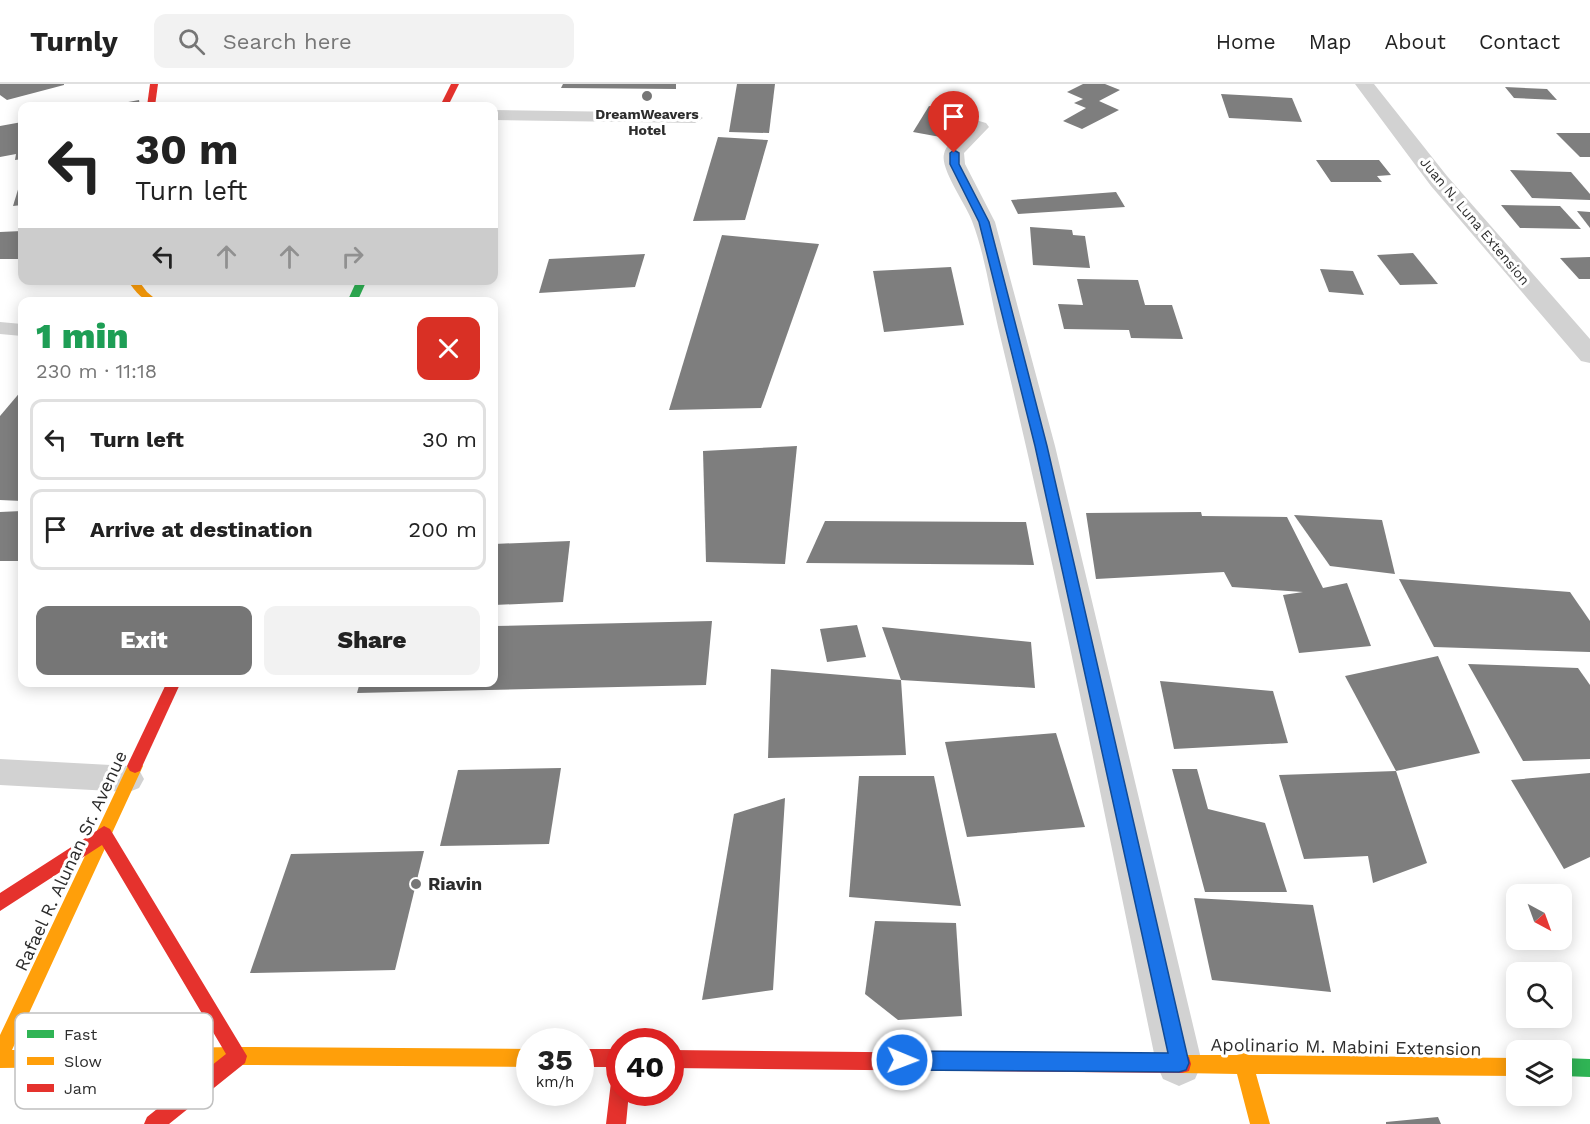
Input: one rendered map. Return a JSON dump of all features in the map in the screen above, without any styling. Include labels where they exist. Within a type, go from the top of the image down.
[{"type":"main road","points":[[152,102],[154,84]]},
{"type":"main road","points":[[446,102],[455,84]]},
{"type":"main road","points":[[136,285],[147,297]]},
{"type":"main road","name":"Rafael R. Alunan Sr. Avenue","points":[[21,1013],[172,687]]},
{"type":"main road","points":[[0,903],[105,834],[212,1013]]},
{"type":"main road","points":[[213,1014],[238,1056]]},
{"type":"main road","name":"Rafael R. Alunan Sr. Avenue","points":[[0,1057],[15,1025]]},
{"type":"main road","points":[[213,1056],[516,1058]]},
{"type":"main road","points":[[213,1076],[238,1056]]},
{"type":"main road","points":[[0,1057],[15,1057]]},
{"type":"main road","name":"Apolinario M. Mabini Extension","points":[[684,1059],[1244,1062],[1506,1067]]},
{"type":"main road","points":[[1244,1062],[1260,1124]]},
{"type":"main road","points":[[1572,1067],[1590,1068]]},
{"type":"main road","points":[[616,1124],[618,1106]]},
{"type":"main road","points":[[154,1124],[173,1109]]},
{"type":"street","name":"Juan N. Luna Extension","points":[[1364,84],[1439,181],[1590,355]]},
{"type":"street","points":[[979,128],[966,138],[954,153],[955,164],[984,222],[1041,446],[1179,1063]]},
{"type":"lane","points":[[498,115],[695,118]]},
{"type":"lane","points":[[0,328],[18,330]]},
{"type":"lane","points":[[0,772],[129,779]]},
{"type":"building","points":[[0,84],[64,85],[7,100],[0,95]]},
{"type":"building","points":[[563,84],[676,84],[676,89],[561,88]]},
{"type":"building","points":[[737,84],[775,84],[769,133],[729,132]]},
{"type":"building","points":[[1083,84],[1105,84],[1120,90],[1099,101],[1119,110],[1082,129],[1063,121],[1086,108],[1074,103],[1083,99],[1067,92]]},
{"type":"building","points":[[1505,87],[1547,89],[1557,100],[1514,98]]},
{"type":"building","points":[[1221,94],[1292,98],[1302,122],[1229,118]]},
{"type":"building","points":[[929,106],[961,111],[946,138],[913,132]]},
{"type":"building","points":[[18,123],[18,160],[15,160],[16,154],[0,157],[0,126]]},
{"type":"building","points":[[1556,133],[1590,133],[1590,157],[1580,157]]},
{"type":"building","points":[[718,137],[768,140],[745,220],[693,221]]},
{"type":"building","points":[[1316,160],[1379,160],[1391,175],[1377,176],[1382,182],[1331,182]]},
{"type":"building","points":[[1510,170],[1571,172],[1590,194],[1590,200],[1532,198]]},
{"type":"building","points":[[18,190],[18,205],[13,206]]},
{"type":"building","points":[[1116,192],[1125,207],[1018,214],[1011,200]]},
{"type":"building","points":[[1501,205],[1560,206],[1581,229],[1520,228]]},
{"type":"building","points":[[1577,211],[1590,212],[1590,228]]},
{"type":"building","points":[[1030,227],[1072,230],[1073,235],[1085,236],[1090,268],[1033,265]]},
{"type":"building","points":[[18,231],[18,259],[0,259],[0,232]]},
{"type":"building","points":[[722,235],[819,244],[761,408],[669,410]]},
{"type":"building","points":[[1413,253],[1438,284],[1400,285],[1377,255]]},
{"type":"building","points":[[645,254],[635,287],[539,293],[549,259]]},
{"type":"building","points":[[1590,257],[1590,279],[1579,279],[1560,258]]},
{"type":"building","points":[[951,267],[964,325],[884,332],[873,271]]},
{"type":"building","points":[[1320,269],[1353,271],[1364,295],[1329,292]]},
{"type":"building","points":[[1077,279],[1138,280],[1145,305],[1172,305],[1183,339],[1131,338],[1129,330],[1064,329],[1058,304],[1083,305]]},
{"type":"building","points":[[18,395],[18,501],[0,500],[0,416]]},
{"type":"building","points":[[797,446],[785,564],[706,562],[703,451]]},
{"type":"building","points":[[18,511],[18,561],[0,561],[0,512]]},
{"type":"building","points":[[1201,512],[1202,516],[1287,517],[1323,588],[1347,583],[1371,646],[1299,653],[1283,595],[1303,592],[1232,587],[1224,572],[1096,579],[1086,513]]},
{"type":"building","points":[[1294,515],[1382,520],[1395,574],[1330,566]]},
{"type":"building","points":[[825,521],[1026,522],[1034,565],[806,563]]},
{"type":"building","points":[[570,541],[563,602],[498,605],[498,544]]},
{"type":"building","points":[[1399,579],[1570,592],[1590,621],[1590,652],[1434,647]]},
{"type":"building","points":[[712,621],[706,685],[357,693],[359,687],[498,687],[498,626]]},
{"type":"building","points":[[857,625],[866,657],[827,662],[820,629]]},
{"type":"building","points":[[882,627],[1031,642],[1035,688],[901,680]]},
{"type":"building","points":[[1438,656],[1480,753],[1396,771],[1345,676]]},
{"type":"building","points":[[1468,664],[1578,668],[1590,685],[1590,759],[1523,761]]},
{"type":"building","points":[[771,669],[901,680],[906,755],[768,758]]},
{"type":"building","points":[[1160,681],[1273,691],[1288,743],[1174,749]]},
{"type":"building","points":[[1056,733],[1085,827],[967,837],[945,742]]},
{"type":"building","points":[[561,768],[549,844],[440,846],[458,770]]},
{"type":"building","points":[[1172,769],[1197,769],[1208,809],[1265,823],[1287,892],[1205,892]]},
{"type":"building","points":[[1396,771],[1427,863],[1373,883],[1368,856],[1304,859],[1279,775]]},
{"type":"building","points":[[1590,773],[1590,857],[1564,869],[1511,780]]},
{"type":"building","points":[[859,776],[934,776],[961,906],[849,897]]},
{"type":"building","points":[[785,798],[773,990],[702,1000],[734,814]]},
{"type":"building","points":[[424,851],[395,970],[250,973],[291,854]]},
{"type":"building","points":[[1194,898],[1313,905],[1331,992],[1212,980]]},
{"type":"building","points":[[875,921],[956,923],[962,1016],[898,1020],[865,994]]},
{"type":"building","points":[[1438,1117],[1441,1124],[1386,1124],[1386,1122]]},
{"type":"traffic: fast","points":[[354,297],[360,285]]},
{"type":"traffic: fast","points":[[1572,1067],[1590,1068]]},
{"type":"traffic: slow","points":[[136,285],[147,297]]},
{"type":"traffic: slow","points":[[20,1013],[135,766]]},
{"type":"traffic: slow","points":[[0,1055],[15,1023]]},
{"type":"traffic: slow","points":[[213,1056],[516,1058]]},
{"type":"traffic: slow","points":[[0,1059],[15,1059]]},
{"type":"traffic: slow","points":[[1243,1062],[1260,1124]]},
{"type":"traffic: slow","points":[[1182,1064],[1506,1067]]},
{"type":"traffic: jam","points":[[152,102],[154,84]]},
{"type":"traffic: jam","points":[[446,102],[455,84]]},
{"type":"traffic: jam","points":[[135,766],[172,687]]},
{"type":"traffic: jam","points":[[0,903],[104,834],[212,1013]]},
{"type":"traffic: jam","points":[[213,1015],[238,1056],[213,1076]]},
{"type":"traffic: jam","points":[[594,1058],[606,1058]]},
{"type":"traffic: jam","points":[[684,1059],[1182,1064]]},
{"type":"traffic: jam","points":[[616,1124],[618,1106]]},
{"type":"traffic: jam","points":[[154,1124],[173,1109]]},
{"type":"place","name":"DreamWeavers Hotel","points":[[647,96]]},
{"type":"place","name":"Riavin","points":[[416,884]]},
{"type":"route","points":[[902,1060],[1179,1063],[1041,446],[984,222],[955,164],[954,153]]}]
